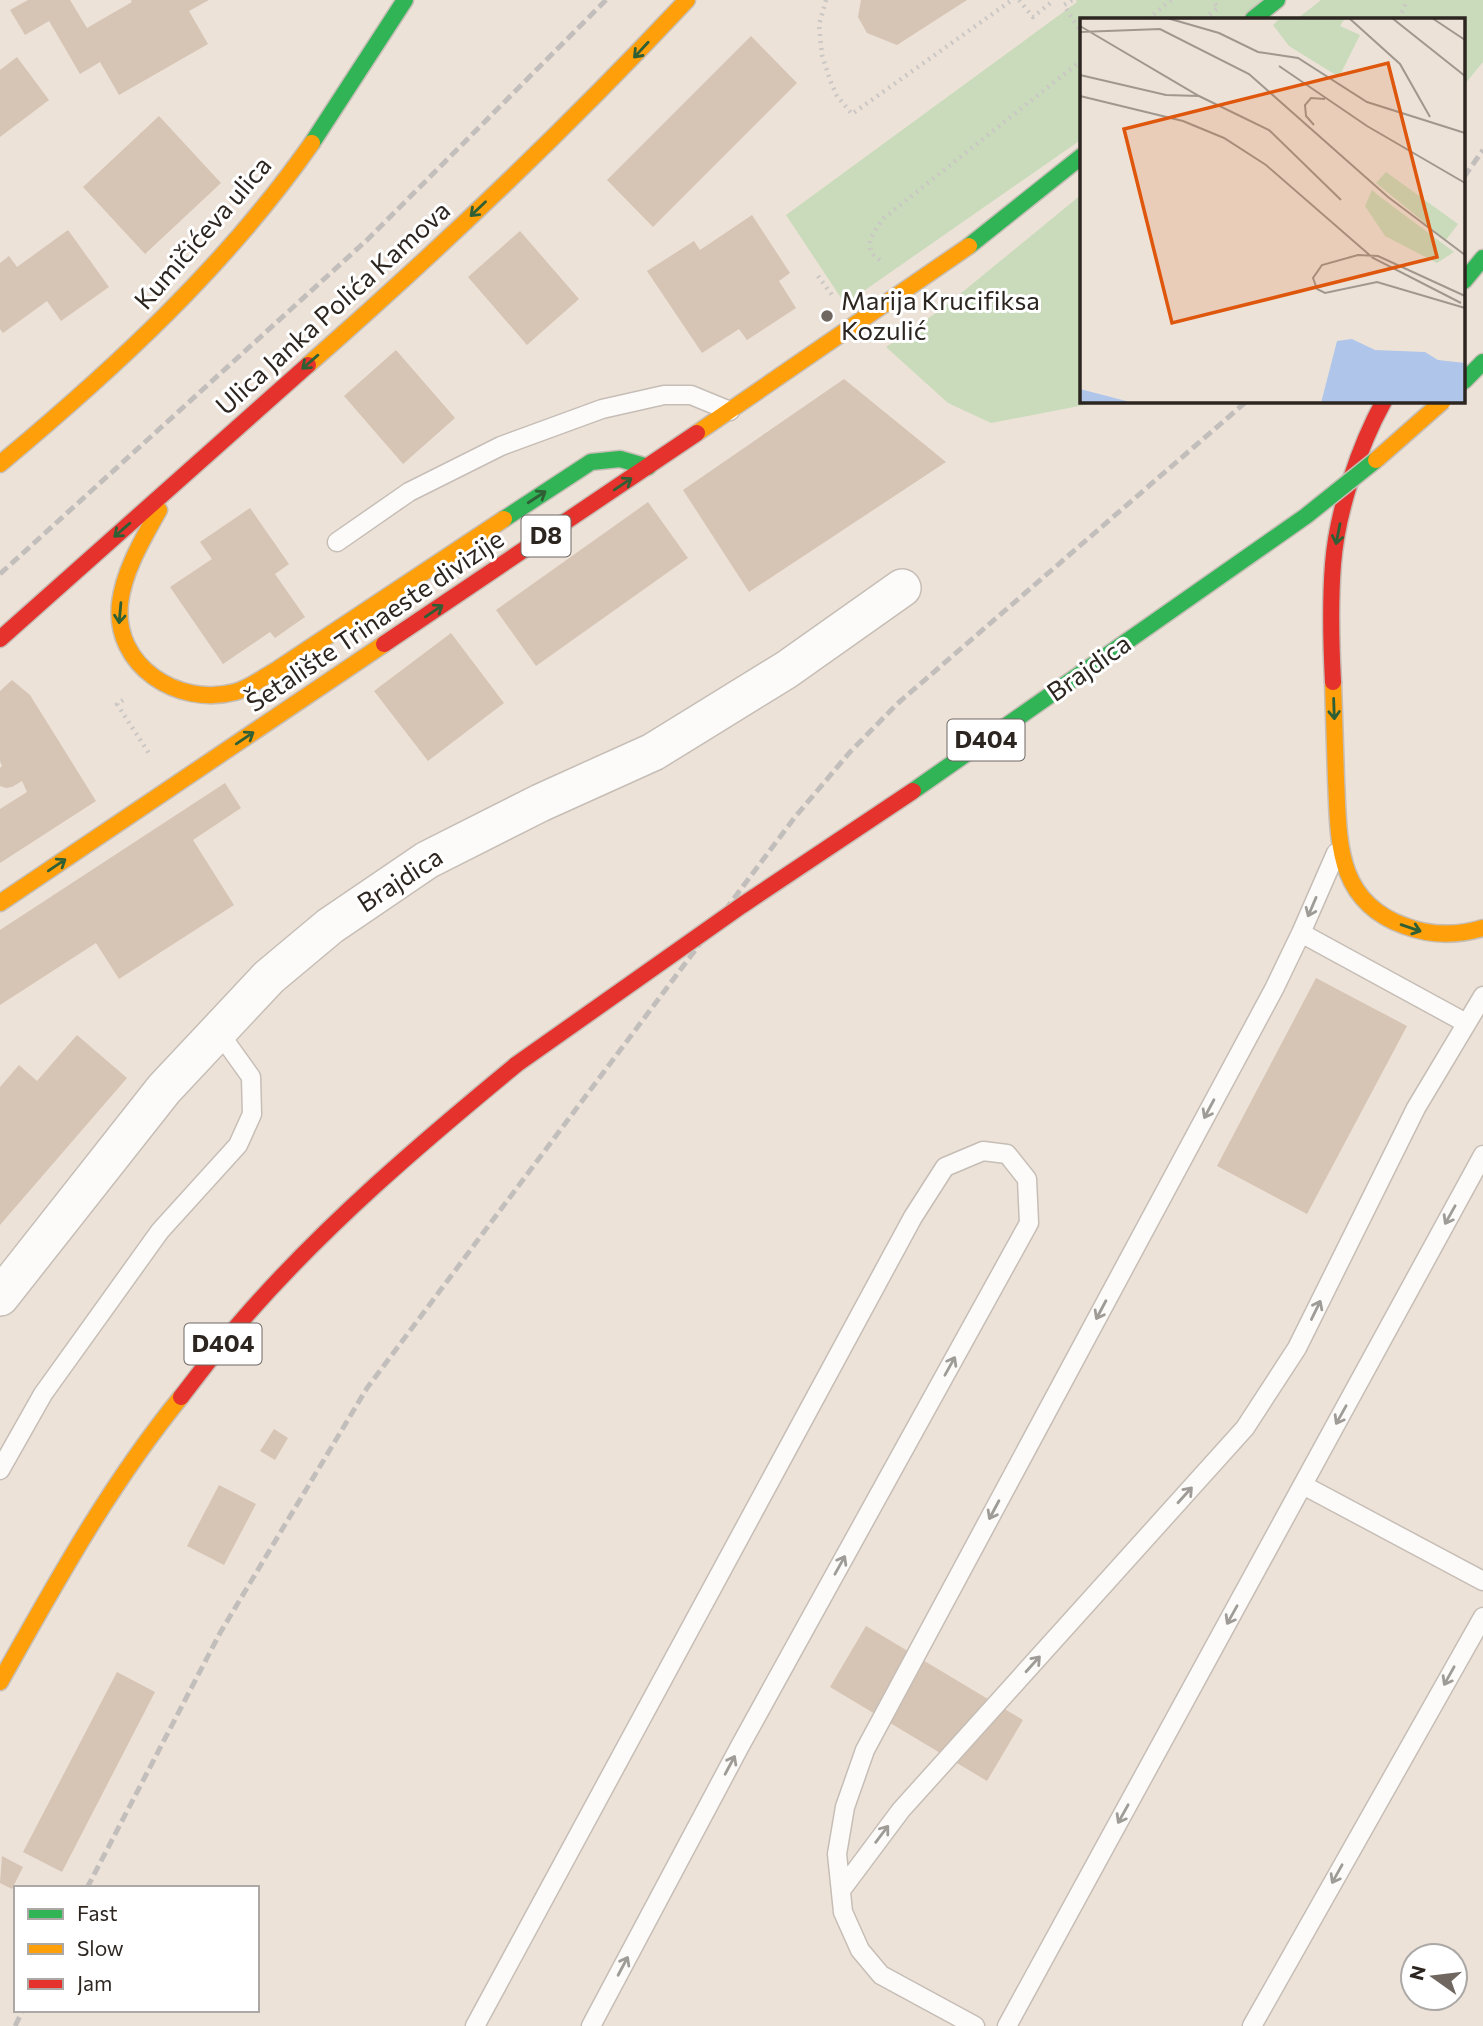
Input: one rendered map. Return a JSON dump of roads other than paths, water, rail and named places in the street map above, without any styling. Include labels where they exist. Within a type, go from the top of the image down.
[{"type":"main road","name":"Kumičićeva ulica","points":[[0,464],[147,335],[248,226],[314,139],[405,0]]},
{"type":"main road","name":"Ulica Janka Polića Kamova","points":[[0,639],[417,268],[616,76],[687,0]]},
{"type":"main road","points":[[1254,18],[1277,0]]},
{"type":"main road","name":"Šetalište Trinaeste divizije","points":[[0,903],[730,411],[969,246],[1080,158]]},
{"type":"main road","points":[[1466,279],[1483,258]]},
{"type":"main road","points":[[1466,379],[1483,362]]},
{"type":"main road","points":[[1383,402],[1371,424],[1344,501],[1333,562],[1331,641],[1339,844],[1347,872],[1358,893],[1375,909],[1395,922],[1418,931],[1441,935],[1471,933],[1483,928]]},
{"type":"main road","name":"Brajdica","points":[[0,1682],[54,1586],[107,1500],[166,1415],[244,1318],[334,1225],[434,1132],[517,1064],[1295,523],[1376,460],[1442,402]]},
{"type":"main road","points":[[175,484],[131,564],[123,591],[119,622],[122,639],[137,663],[168,687],[200,695],[235,692],[273,673],[417,575],[592,462],[611,458],[629,459],[648,467]]},
{"type":"street","name":"Brajdica","points":[[0,1297],[164,1089],[269,977],[330,926],[427,860],[540,803],[653,752],[786,670],[902,588]]},
{"type":"lane","points":[[337,542],[408,492],[501,446],[602,409],[664,395],[691,395],[730,411]]},
{"type":"lane","points":[[975,2026],[881,1975],[860,1950],[843,1912],[837,1854],[845,1807],[865,1750],[1274,989],[1339,844]]},
{"type":"lane","points":[[1301,933],[1466,1023]]},
{"type":"lane","points":[[842,1889],[901,1810],[1245,1428],[1297,1348],[1416,1108],[1483,996]]},
{"type":"lane","points":[[0,1471],[43,1394],[160,1231],[239,1145],[252,1114],[251,1077],[218,1031]]},
{"type":"lane","points":[[475,2026],[913,1217],[944,1167],[983,1151],[1007,1154],[1027,1179],[1029,1223],[747,1734],[591,2026]]},
{"type":"lane","points":[[1007,2026],[1483,1156]]},
{"type":"lane","points":[[1303,1485],[1483,1581]]},
{"type":"lane","points":[[1252,2026],[1483,1617]]},
{"type":"railway","points":[[0,574],[367,240],[606,0]]},
{"type":"railway","points":[[1466,174],[1483,150]]},
{"type":"railway","points":[[88,1886],[220,1633],[367,1388],[795,817],[850,752],[897,704],[1246,402]]},
{"type":"railway","points":[[15,2026],[22,2012]]},
{"type":"place","name":"Marija Krucifiksa Kozulić","points":[[827,316]]}]
